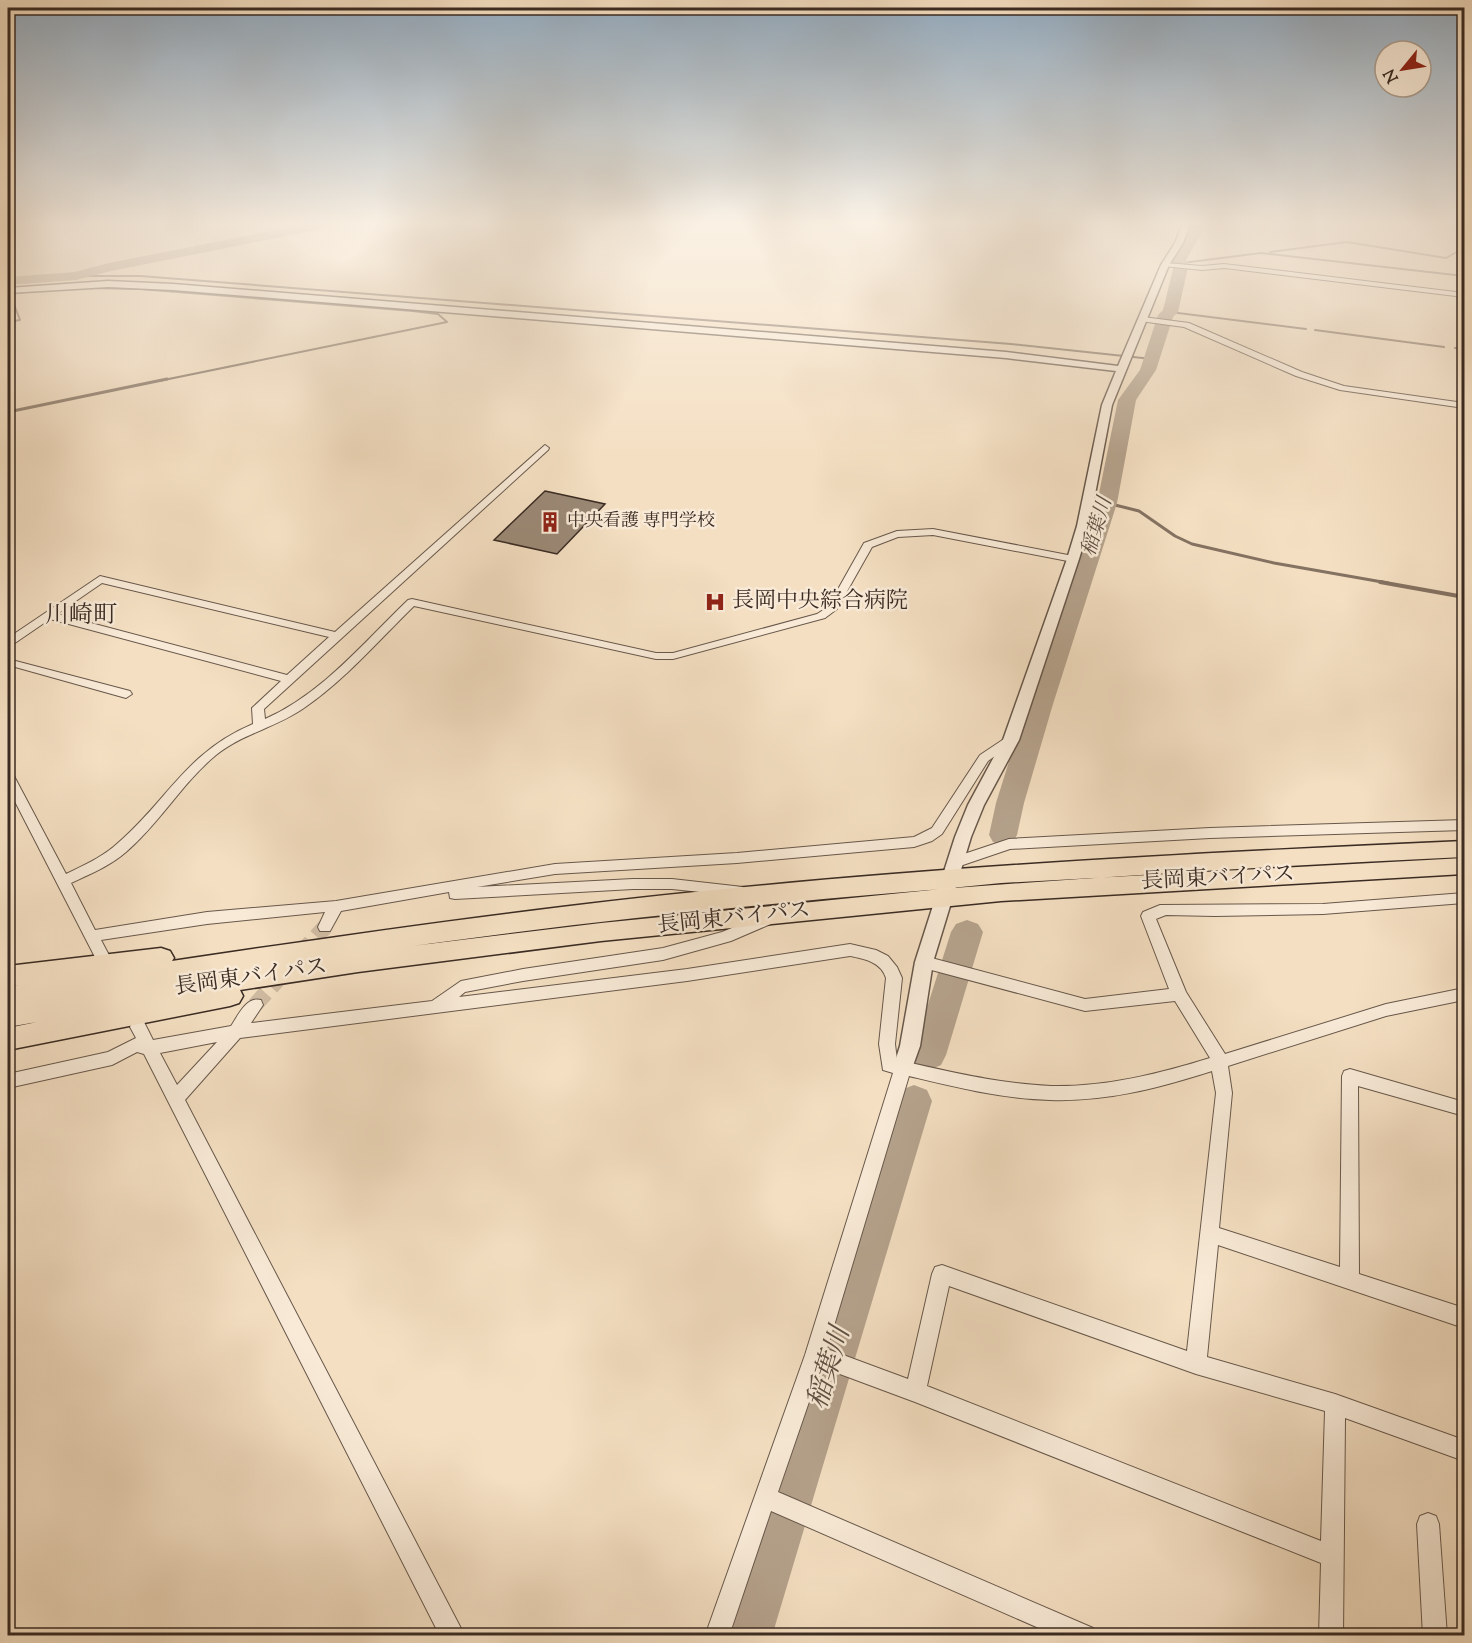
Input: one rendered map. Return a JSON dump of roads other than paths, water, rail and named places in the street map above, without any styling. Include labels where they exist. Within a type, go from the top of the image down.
[{"type":"highway","name":"長岡東バイパス","points":[[8,997],[400,938],[607,911],[777,904],[895,904],[951,878],[1215,861],[1464,849]]},
{"type":"highway","name":"長岡東バイパス","points":[[951,878],[1086,886],[1464,866]]},
{"type":"highway","name":"長岡東バイパス","points":[[8,1016],[161,991],[777,904]]},
{"type":"highway","points":[[8,976],[527,915],[607,911]]},
{"type":"highway","points":[[8,1039],[502,943]]},
{"type":"street","points":[[353,302],[1006,355],[1122,369]]},
{"type":"street","points":[[717,1635],[814,1355],[910,1046],[933,964],[951,878],[976,805],[1011,740],[1083,526],[1107,405],[1153,302]]},
{"type":"street","points":[[1146,320],[1191,327],[1288,369],[1343,388],[1464,406]]},
{"type":"street","points":[[259,726],[258,708],[545,448]]},
{"type":"street","points":[[63,881],[106,859],[129,842],[185,776],[212,751],[237,733],[286,714],[309,700],[412,602],[656,656],[673,656],[821,616],[832,609],[868,545],[897,534],[933,532],[1073,560]]},
{"type":"street","points":[[8,643],[100,579],[337,636]]},
{"type":"street","points":[[47,615],[289,680]]},
{"type":"street","points":[[8,662],[126,694]]},
{"type":"street","points":[[92,936],[207,918],[336,906],[555,869],[737,858],[914,842],[927,838],[937,831],[984,758],[1011,740]]},
{"type":"street","points":[[8,776],[13,800],[63,881],[102,957]]},
{"type":"street","points":[[951,878],[1009,844],[1210,832],[1464,825]]},
{"type":"street","points":[[396,896],[672,884],[777,904]]},
{"type":"street","points":[[1197,1364],[1224,1093],[1215,1050],[1179,994],[1148,916],[1165,909],[1215,911],[1323,909],[1464,898]]},
{"type":"street","points":[[435,1007],[461,987],[663,954],[702,945],[777,904]]},
{"type":"street","points":[[325,927],[336,906]]},
{"type":"street","points":[[8,1081],[112,1058],[135,1046],[148,1048],[236,1032],[676,976],[850,950],[876,956],[892,969],[894,978],[887,1044],[889,1065],[1032,1092],[1068,1093],[1136,1086],[1169,1078],[1386,1010],[1464,994]]},
{"type":"street","points":[[933,964],[1085,1005],[1179,994]]},
{"type":"street","points":[[175,1098],[236,1032],[255,1005]]},
{"type":"street","points":[[138,1027],[453,1635]]},
{"type":"street","points":[[1348,1280],[1350,1076],[1464,1109]]},
{"type":"street","points":[[1211,1234],[1464,1318]]},
{"type":"street","points":[[915,1392],[942,1274],[1197,1364],[1335,1404],[1464,1450]]},
{"type":"street","points":[[814,1355],[915,1392],[1333,1557]]},
{"type":"street","points":[[1331,1635],[1335,1404]]},
{"type":"street","points":[[764,1497],[1085,1635]]},
{"type":"street","points":[[1428,1524],[1435,1635]]},
{"type":"waterway","points":[[8,322],[20,320],[13,302]]},
{"type":"waterway","points":[[159,381],[447,322],[438,314],[297,302]]},
{"type":"waterway","points":[[469,302],[1011,344],[1152,359]]},
{"type":"waterway","name":"稲葉川","points":[[1003,835],[1010,803],[1040,704],[1107,503],[1127,400],[1148,370],[1173,302]]},
{"type":"waterway","points":[[1170,312],[1306,329]]},
{"type":"waterway","points":[[1315,330],[1444,347]]},
{"type":"waterway","points":[[1455,348],[1464,349]]},
{"type":"waterway","points":[[8,412],[167,379]]},
{"type":"waterway","points":[[1107,503],[1139,511],[1175,536],[1192,544],[1274,563],[1388,583]]},
{"type":"waterway","points":[[1380,582],[1464,597]]},
{"type":"waterway","name":"稲葉川","points":[[929,1055],[967,932]]},
{"type":"waterway","name":"稲葉川","points":[[747,1636],[914,1101]]},
{"type":"tunnel","points":[[300,954],[325,927]]},
{"type":"tunnel","points":[[255,1005],[284,973]]},
{"type":"place","name":"中央看護 専門学校","points":[[550,522]]},
{"type":"place","name":"長岡中央綜合病院","points":[[715,602]]},
{"type":"district","name":"川崎町","points":[[81,616]]}]
